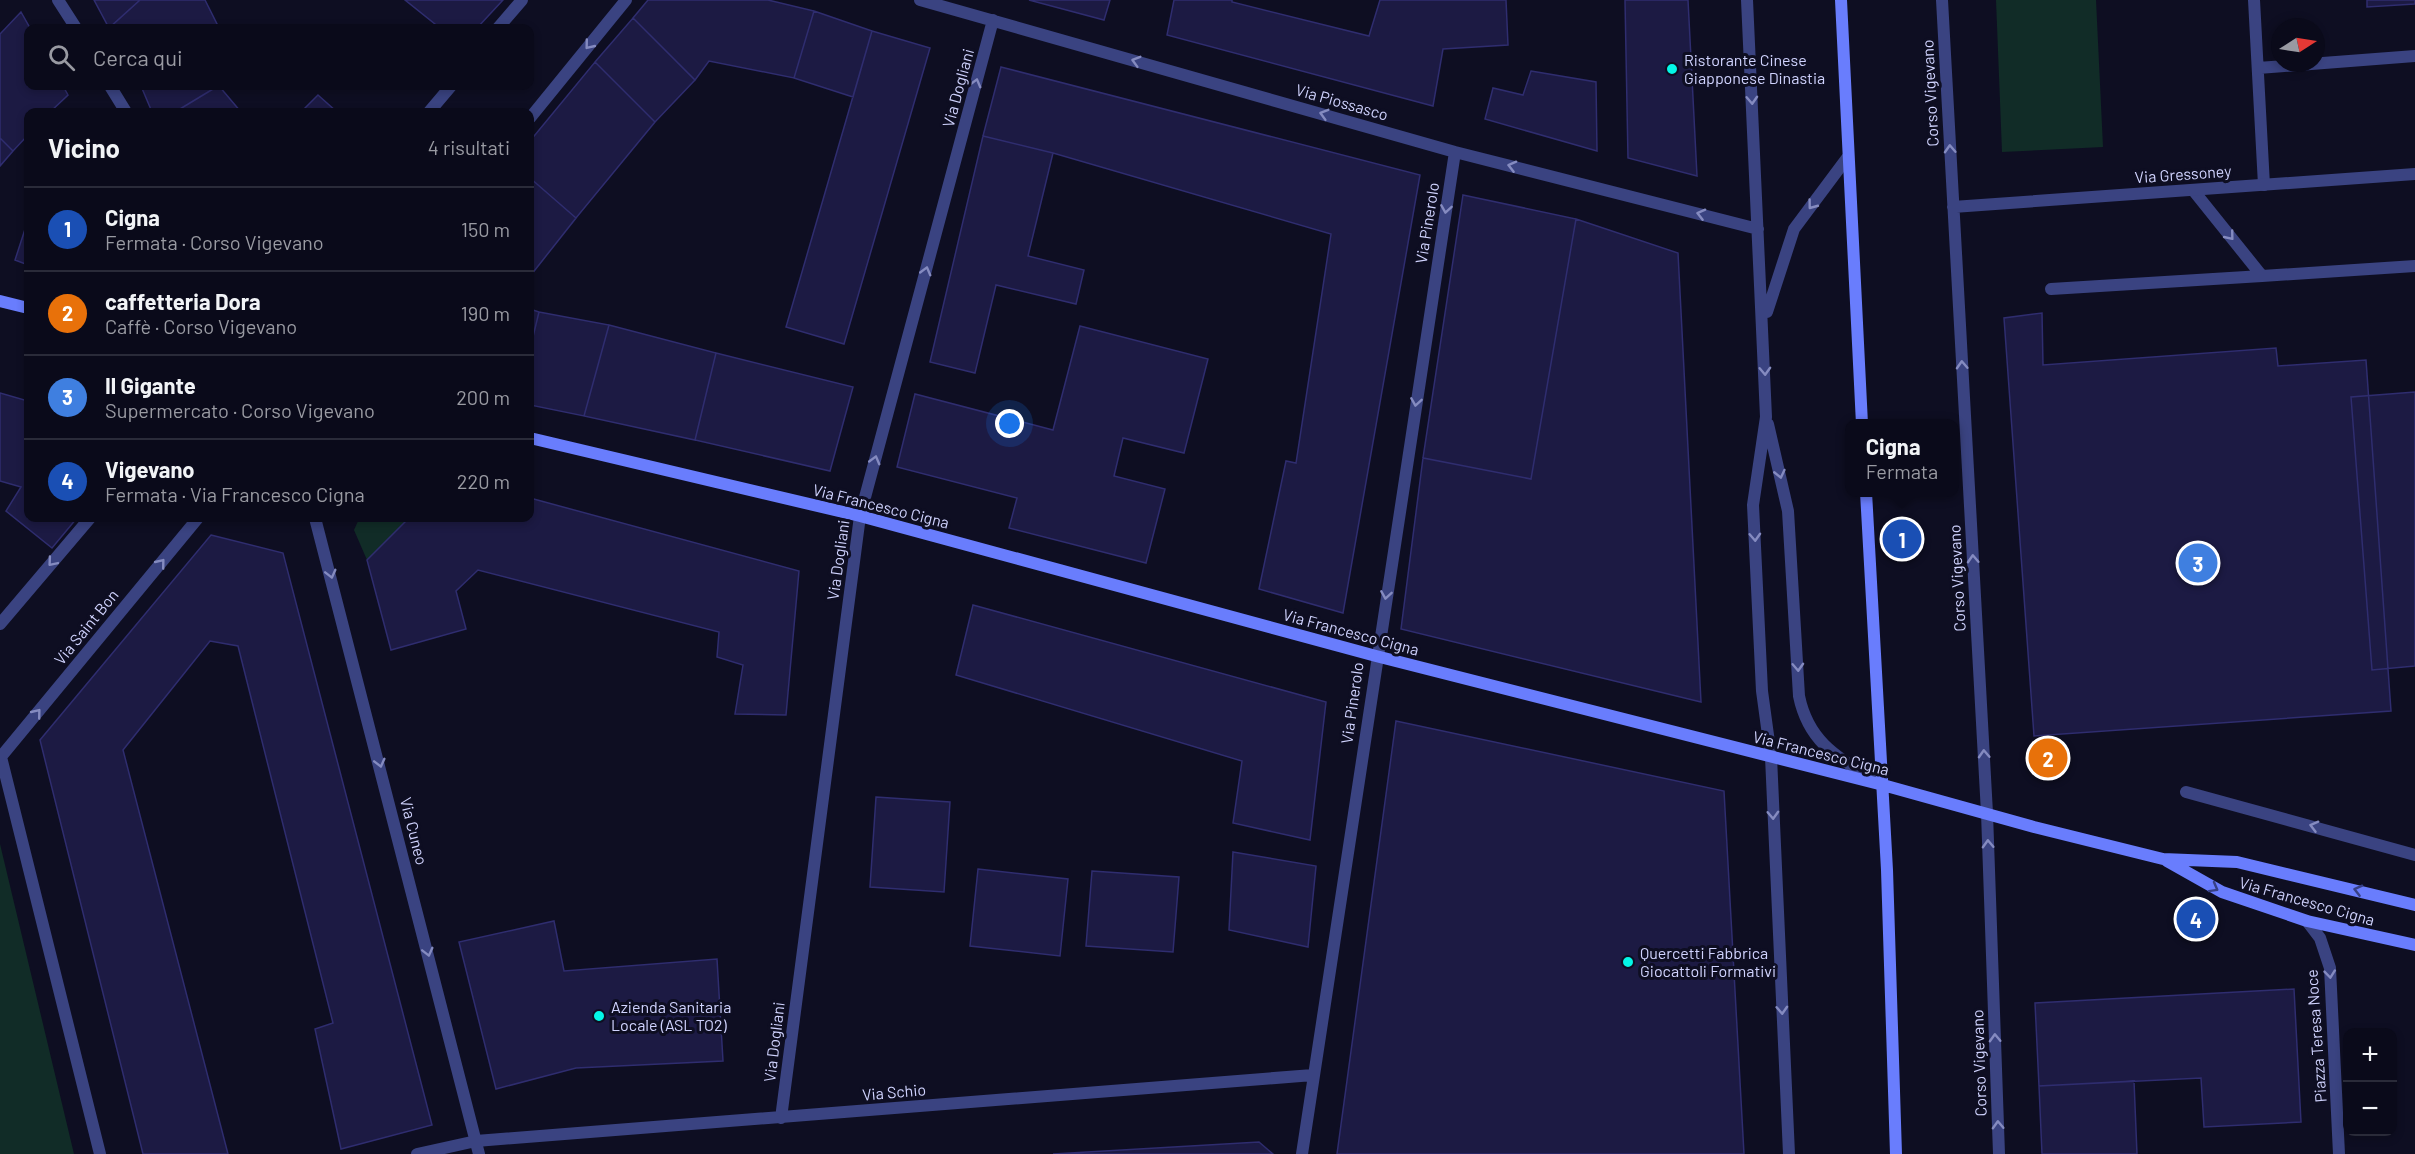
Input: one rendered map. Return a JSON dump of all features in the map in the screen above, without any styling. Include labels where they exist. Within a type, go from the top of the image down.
[{"type":"street","points":[[58,0],[73,24]]},
{"type":"street","points":[[501,24],[522,0]]},
{"type":"street","points":[[534,113],[626,0]]},
{"type":"street","name":"Via Piossasco","points":[[920,0],[1455,152],[1758,229]]},
{"type":"street","points":[[1747,0],[1766,417],[1753,505],[1762,691],[1771,757],[1789,1154]]},
{"type":"street","points":[[1841,0],[1862,419]]},
{"type":"street","name":"Corso Vigevano","points":[[1942,0],[1987,813],[1999,1154]]},
{"type":"street","points":[[2254,0],[2264,185]]},
{"type":"street","name":"Via Dogliani","points":[[781,1118],[860,516],[993,20]]},
{"type":"street","points":[[2258,68],[2415,56]]},
{"type":"street","points":[[112,90],[124,108]]},
{"type":"street","points":[[432,108],[448,90]]},
{"type":"street","name":"Via Pinerolo","points":[[1302,1154],[1376,656],[1455,152]]},
{"type":"street","points":[[1763,325],[1774,285],[1794,229],[1848,158]]},
{"type":"street","name":"Via Gressoney","points":[[1953,207],[2415,174]]},
{"type":"street","points":[[2193,190],[2262,276]]},
{"type":"street","points":[[2052,289],[2415,266]]},
{"type":"street","points":[[0,301],[24,307]]},
{"type":"street","points":[[1766,417],[1788,511],[1799,696],[1803,717],[1819,741],[1882,785]]},
{"type":"street","name":"Via Francesco Cigna","points":[[534,439],[860,516],[1376,656],[2163,859],[2237,862],[2415,905]]},
{"type":"street","points":[[1866,497],[1882,785],[1896,1154]]},
{"type":"street","points":[[0,624],[87,522]]},
{"type":"street","name":"Via Saint Bon","points":[[0,758],[195,522]]},
{"type":"street","name":"Via Cuneo","points":[[316,522],[479,1154]]},
{"type":"street","points":[[0,758],[100,1154]]},
{"type":"street","points":[[2186,792],[2415,855]]},
{"type":"street","name":"Via Francesco Cigna","points":[[2163,859],[2222,892],[2307,921],[2415,945]]},
{"type":"street","name":"Piazza Teresa Noce","points":[[2307,921],[2320,938],[2330,968],[2339,1154]]},
{"type":"street","name":"Via Schio","points":[[417,1154],[476,1141],[1313,1075]]},
{"type":"green space","points":[[1996,0],[2096,0],[2103,147],[2002,152]]},
{"type":"green space","points":[[358,522],[405,522],[367,560],[354,530]]},
{"type":"green space","points":[[0,844],[74,1154],[0,1154]]},
{"type":"building","points":[[94,0],[140,0],[113,24],[107,24]]},
{"type":"building","points":[[140,0],[205,0],[217,24],[113,24]]},
{"type":"building","points":[[405,0],[503,0],[481,24],[435,24]]},
{"type":"building","points":[[648,0],[768,0],[814,11],[794,78],[709,61],[695,80],[633,18]]},
{"type":"building","points":[[1029,0],[1110,0],[1104,20]]},
{"type":"building","points":[[1174,0],[1232,0],[1232,2],[1369,36],[1380,0],[1506,0],[1508,45],[1443,49],[1433,106],[1167,35]]},
{"type":"building","points":[[1625,0],[1688,0],[1697,176],[1628,158]]},
{"type":"building","points":[[2367,0],[2415,0],[2415,4],[2367,7]]},
{"type":"building","points":[[814,11],[872,31],[853,97],[794,78]]},
{"type":"building","points":[[21,12],[28,24],[24,24],[24,90],[65,90],[68,95],[54,108],[24,108],[24,139],[13,151],[0,138],[0,34]]},
{"type":"building","points":[[633,18],[695,80],[655,122],[595,62]]},
{"type":"building","points":[[872,31],[930,48],[844,344],[786,327]]},
{"type":"building","points":[[595,62],[655,122],[576,218],[534,181],[534,136]]},
{"type":"building","points":[[1001,67],[1420,175],[1343,613],[1259,589],[1286,461],[1296,463],[1331,234],[1053,153],[983,136]]},
{"type":"building","points":[[1531,71],[1596,82],[1597,151],[1485,119],[1493,88],[1523,95]]},
{"type":"building","points":[[143,90],[211,90],[182,108],[150,108]]},
{"type":"building","points":[[211,90],[222,90],[238,108],[182,108]]},
{"type":"building","points":[[318,95],[333,108],[305,108]]},
{"type":"building","points":[[983,136],[1053,153],[1028,256],[1084,270],[1076,304],[996,285],[975,373],[930,362]]},
{"type":"building","points":[[0,138],[13,151],[0,166]]},
{"type":"building","points":[[534,181],[576,218],[534,271]]},
{"type":"building","points":[[1463,195],[1576,219],[1531,479],[1423,458]]},
{"type":"building","points":[[1576,219],[1678,253],[1701,702],[1401,629],[1423,458],[1531,479]]},
{"type":"building","points":[[24,232],[24,263],[15,260]]},
{"type":"building","points":[[534,310],[539,312],[534,333]]},
{"type":"building","points":[[539,312],[609,325],[584,416],[534,406],[534,333]]},
{"type":"building","points":[[2042,313],[2043,365],[2276,348],[2278,366],[2366,360],[2391,711],[2034,736],[2004,318]]},
{"type":"building","points":[[2042,313],[2043,365],[2276,348],[2278,366],[2366,360],[2391,711],[2034,736],[2004,318]]},
{"type":"building","points":[[609,325],[716,353],[695,440],[584,416]]},
{"type":"building","points":[[1080,326],[1208,359],[1184,453],[1123,438],[1114,476],[1165,489],[1146,563],[1009,528],[1017,498],[897,467],[915,394],[1053,430]]},
{"type":"building","points":[[716,353],[853,387],[830,471],[695,440]]},
{"type":"building","points":[[2415,392],[2415,666],[2372,670],[2351,397]]},
{"type":"building","points":[[0,393],[24,400],[24,522],[74,522],[52,548],[6,511],[21,487],[0,481]]},
{"type":"building","points":[[534,499],[799,571],[786,715],[735,714],[743,665],[717,657],[719,632],[478,570],[456,591],[466,629],[391,650],[367,560],[405,522],[534,522]]},
{"type":"building","points":[[211,535],[283,553],[432,1125],[341,1149],[315,1029],[333,1023],[238,646],[210,641],[123,750],[228,1154],[143,1154],[40,740]]},
{"type":"building","points":[[973,605],[1326,702],[1310,840],[1233,823],[1242,761],[956,675]]},
{"type":"building","points":[[1396,721],[1724,791],[1744,1154],[1337,1154]]},
{"type":"building","points":[[876,797],[950,802],[944,892],[870,887]]},
{"type":"building","points":[[1233,852],[1316,866],[1308,947],[1229,930]]},
{"type":"building","points":[[978,869],[1068,879],[1060,956],[970,946]]},
{"type":"building","points":[[1092,871],[1179,877],[1173,952],[1086,946]]},
{"type":"building","name":"Azienda Sanitaria Locale (ASL TO2)","points":[[554,921],[564,971],[717,959],[723,1061],[576,1068],[496,1089],[459,942]]},
{"type":"building","points":[[2294,989],[2301,1122],[2204,1127],[2201,1078],[2039,1086],[2035,1003]]},
{"type":"building","points":[[2134,1081],[2137,1154],[2042,1154],[2039,1086]]},
{"type":"building","points":[[1259,1142],[1273,1154],[1053,1154]]},
{"type":"place","name":"Ristorante Cinese Giapponese Dinastia","points":[[1672,69]]},
{"type":"place","name":"Cigna","points":[[1902,539]]},
{"type":"place","name":"Il Gigante","points":[[2198,563]]},
{"type":"place","name":"caffetteria Dora","points":[[2048,758]]},
{"type":"place","name":"Vigevano","points":[[2196,919]]},
{"type":"place","name":"Quercetti Fabbrica Giocattoli Formativi","points":[[1628,962]]},
{"type":"place","name":"Azienda Sanitaria Locale (ASL TO2)","points":[[599,1016]]}]
